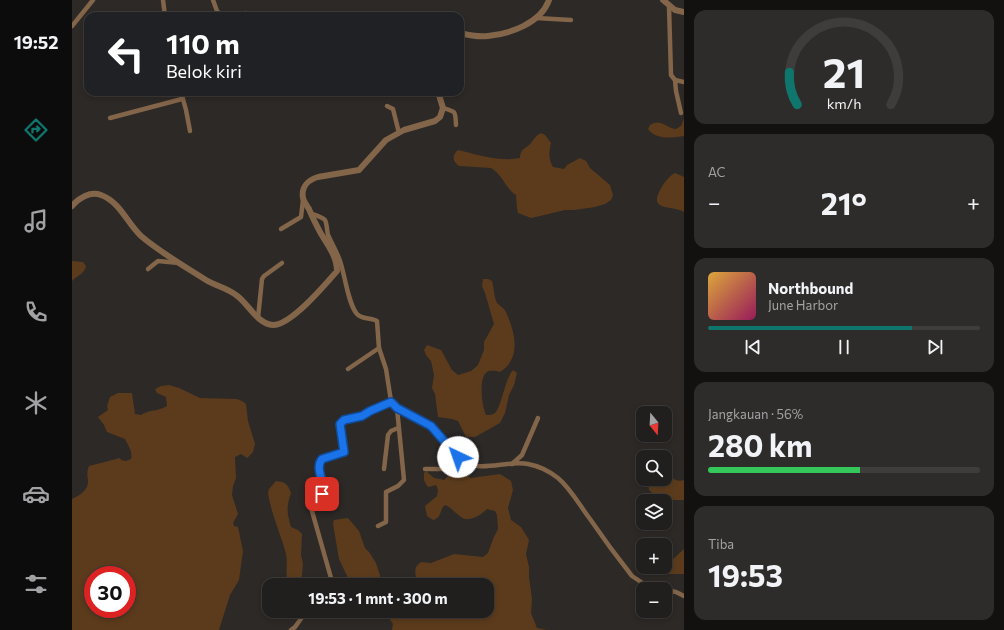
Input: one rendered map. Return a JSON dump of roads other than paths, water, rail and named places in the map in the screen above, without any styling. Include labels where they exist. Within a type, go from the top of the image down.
[{"type":"street","points":[[72,26],[92,0]]},
{"type":"street","points":[[163,0],[164,12]]},
{"type":"street","points":[[213,0],[218,12]]},
{"type":"street","points":[[464,33],[487,36],[511,31],[528,24],[536,18],[543,12],[549,0]]},
{"type":"street","points":[[663,0],[669,6],[684,12]]},
{"type":"street","points":[[669,6],[671,75],[675,80],[681,113]]},
{"type":"street","points":[[536,18],[571,20]]},
{"type":"street","points":[[675,80],[684,82]]},
{"type":"street","points":[[182,96],[190,131]]},
{"type":"street","points":[[281,229],[301,217],[304,188],[306,184],[312,179],[359,170],[386,140],[399,132],[435,121],[440,117],[443,108],[439,96]]},
{"type":"street","points":[[110,118],[182,99]]},
{"type":"street","points":[[387,106],[393,109],[399,132]]},
{"type":"street","points":[[443,108],[454,111],[456,125]]},
{"type":"street","points":[[72,206],[77,200],[94,194],[100,194],[110,199],[116,204],[126,219],[141,235],[167,256],[237,296],[258,318],[267,324],[272,325],[279,324],[306,305],[337,271],[334,255],[303,198]]},
{"type":"street","points":[[311,213],[323,218],[325,222],[340,262],[346,281],[348,295],[355,312],[364,318],[376,320],[379,348],[386,369],[391,402],[397,408],[431,426],[465,463]]},
{"type":"street","points":[[148,269],[158,261],[180,264]]},
{"type":"street","points":[[258,318],[262,279],[282,263]]},
{"type":"street","points":[[348,369],[379,348]]},
{"type":"street","points":[[331,578],[310,504],[311,499],[323,492],[319,466],[320,462],[322,459],[344,452],[340,424],[342,421],[358,418],[391,402]]},
{"type":"street","points":[[378,526],[386,522],[386,492],[398,486],[404,480],[397,408]]},
{"type":"street","points":[[512,464],[522,455],[538,418]]},
{"type":"street","points":[[384,469],[389,432],[398,428]]},
{"type":"street","points":[[425,469],[444,469],[465,463],[482,466],[521,463],[539,467],[549,472],[565,485],[632,576],[641,582]]},
{"type":"street","points":[[672,591],[684,596]]},
{"type":"street","points":[[291,630],[302,618]]}]
